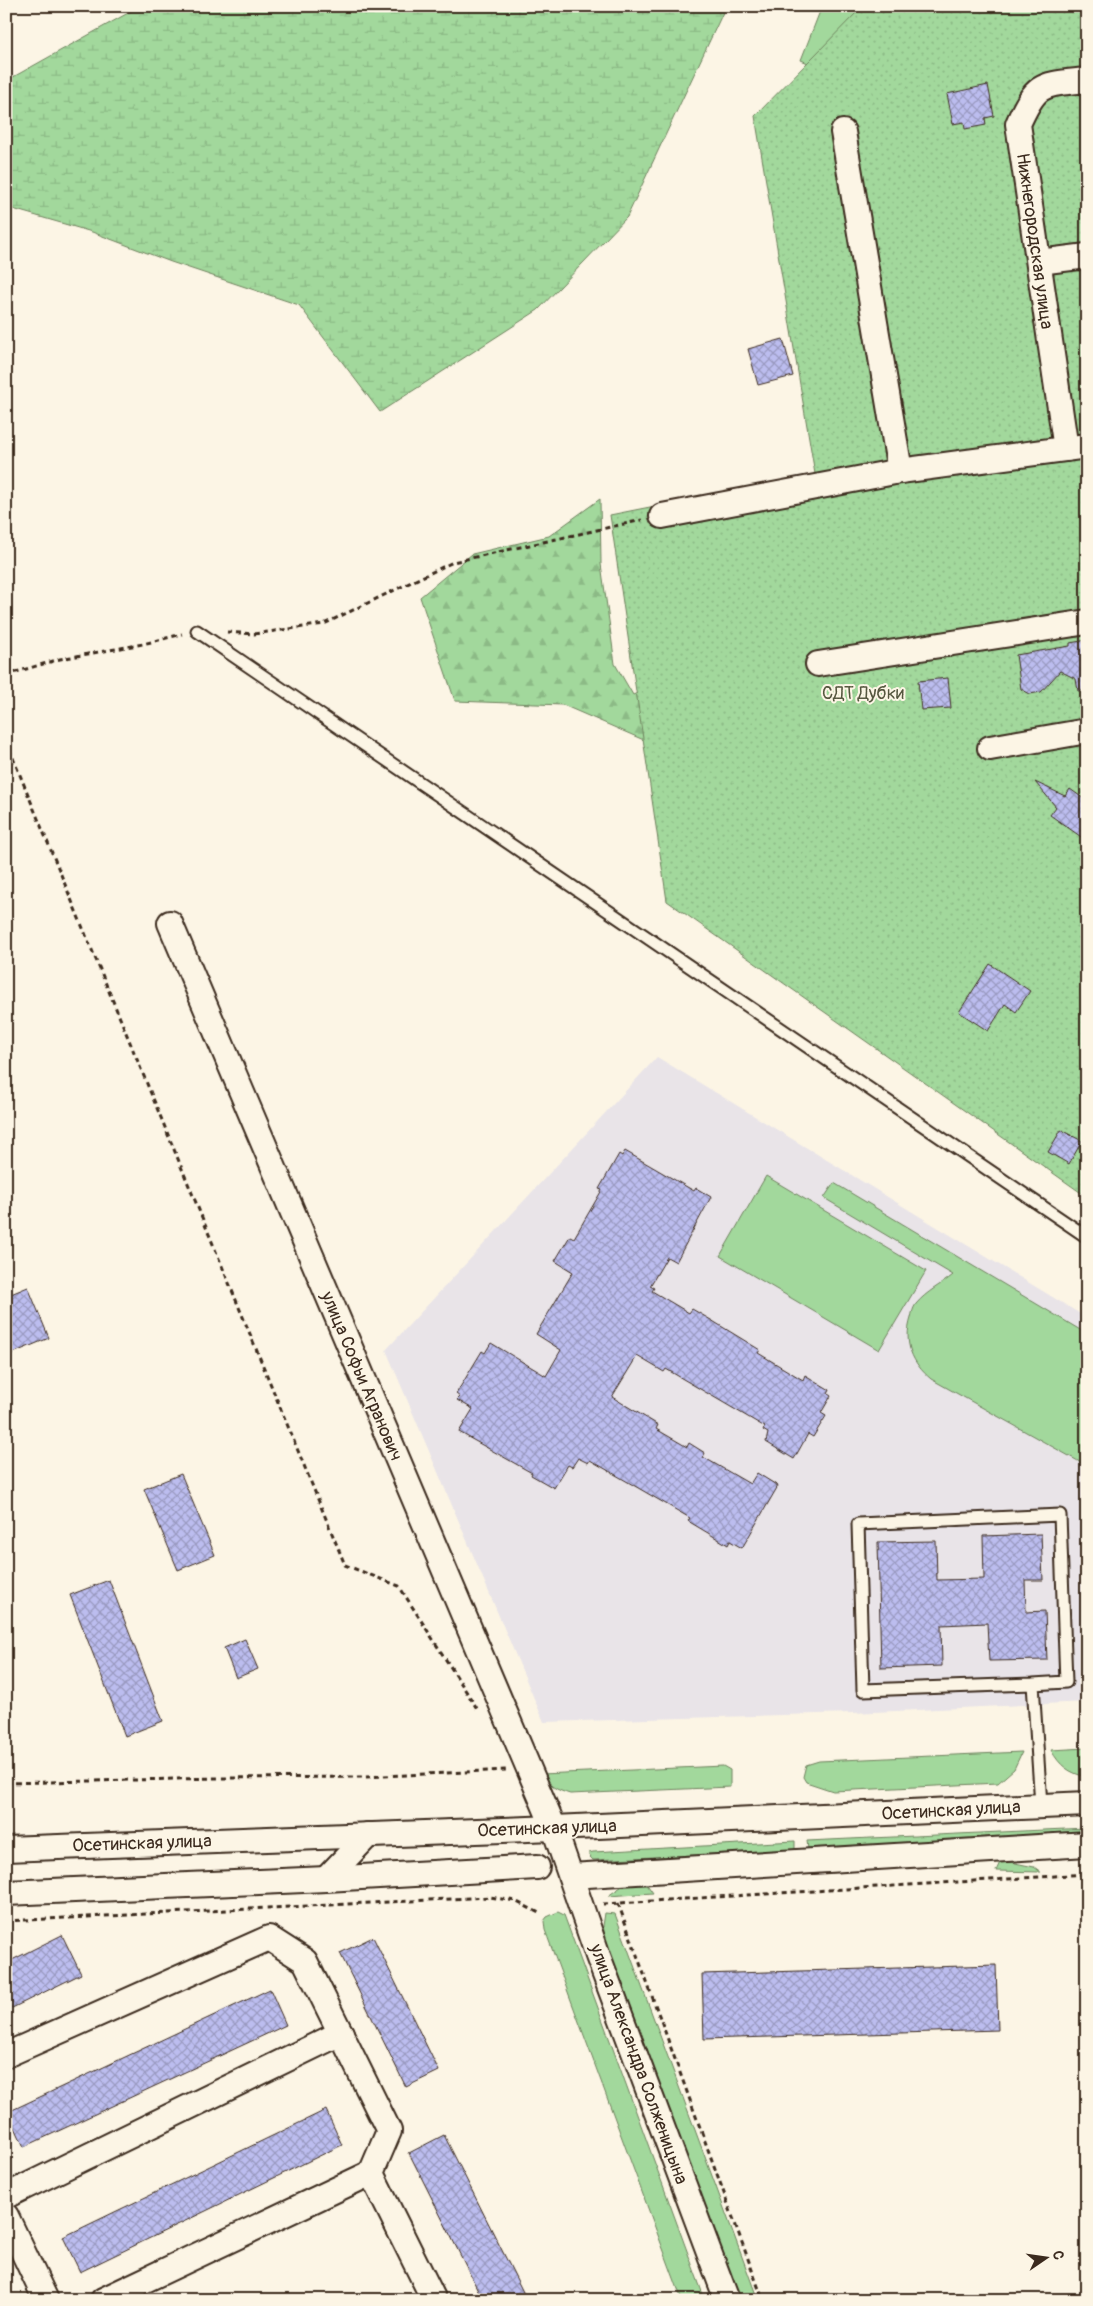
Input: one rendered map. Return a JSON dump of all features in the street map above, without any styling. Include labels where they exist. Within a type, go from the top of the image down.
[{"type":"street","name":"Нижнегородская улица","points":[[1076,447],[1038,262],[1018,124],[1029,99],[1045,84],[1087,80]]},
{"type":"street","points":[[843,132],[900,471]]},
{"type":"street","points":[[1038,262],[1087,256]]},
{"type":"street","points":[[662,516],[900,471],[1076,447]]},
{"type":"street","points":[[818,664],[1087,622]]},
{"type":"street","points":[[990,748],[1087,731]]},
{"type":"street","name":"улица Софьи Агранович","points":[[170,923],[554,1828]]},
{"type":"street","name":"Осетинская улица","points":[[6,1849],[554,1828],[1087,1804]]},
{"type":"street","name":"улица Александра Солженицына","points":[[554,1828],[598,1956],[727,2300]]},
{"type":"street","points":[[326,1879],[368,1835]]},
{"type":"street","points":[[571,1876],[1087,1844]]},
{"type":"street","points":[[6,1893],[326,1879],[537,1867]]},
{"type":"street","points":[[6,2055],[269,1938],[305,1961],[390,2131],[371,2173],[103,2300]]},
{"type":"street","points":[[6,2196],[341,2033]]},
{"type":"street","points":[[371,2173],[434,2300]]},
{"type":"street","points":[[6,2216],[46,2300]]},
{"type":"lane","points":[[197,631],[1087,1237]]},
{"type":"lane","points":[[1060,1515],[1066,1682],[1033,1684],[863,1690],[858,1524],[1060,1515]]},
{"type":"lane","points":[[1033,1684],[1042,1805]]},
{"type":"path","points":[[6,675],[60,659],[197,631],[254,634],[324,624],[452,562],[662,516]]},
{"type":"path","points":[[6,741],[345,1565],[399,1586],[479,1712]]},
{"type":"path","points":[[6,1783],[208,1778],[365,1777],[529,1769]]},
{"type":"path","points":[[603,1904],[1087,1874]]},
{"type":"path","points":[[6,1921],[490,1897],[515,1901],[541,1914]]},
{"type":"path","points":[[618,1903],[763,2300]]},
{"type":"shaded area","points":[[657,1057],[1087,1318],[1087,1702],[853,1713],[544,1722],[386,1350]]},
{"type":"green space","points":[[151,6],[726,6],[627,217],[538,310],[380,412],[299,305],[171,262],[92,232],[6,207],[6,81],[137,8]]},
{"type":"green space","points":[[822,6],[970,6],[867,88],[801,60]]},
{"type":"green space","name":"СДТ Дубки","points":[[863,6],[1087,6],[1087,1197],[667,901],[610,515],[815,474],[755,116]]},
{"type":"green space","points":[[600,499],[601,564],[615,664],[633,695],[668,679],[653,744],[563,705],[455,701],[420,597],[472,554],[549,536]]},
{"type":"green space","points":[[766,1176],[926,1271],[879,1350],[720,1256]]},
{"type":"green space","points":[[834,1183],[1087,1334],[1087,1466],[931,1379],[924,1373],[914,1359],[909,1344],[909,1327],[913,1311],[916,1304],[925,1295],[953,1275],[824,1198]]},
{"type":"green space","points":[[1087,1748],[1087,1777],[1066,1768],[1051,1750]]},
{"type":"green space","points":[[1022,1752],[1014,1769],[998,1783],[833,1791],[806,1782],[803,1777],[806,1765],[819,1761]]},
{"type":"green space","points":[[723,1766],[730,1770],[730,1787],[570,1794],[553,1787],[541,1774]]},
{"type":"green space","points":[[1087,1828],[1087,1835],[808,1849],[807,1841]]},
{"type":"green space","points":[[795,1841],[795,1850],[593,1860],[589,1856],[589,1853],[593,1852]]},
{"type":"green space","points":[[1001,1860],[1034,1867],[1041,1872],[996,1871]]},
{"type":"green space","points":[[643,1879],[653,1893],[608,1896],[628,1882]]},
{"type":"green space","points":[[558,1912],[564,1915],[705,2300],[682,2300],[545,1930],[544,1921],[547,1917]]},
{"type":"green space","points":[[605,1913],[615,1914],[758,2300],[739,2300],[606,1941],[603,1926]]},
{"type":"building","points":[[988,85],[994,116],[985,118],[986,125],[965,129],[964,122],[953,124],[947,94]]},
{"type":"building","points":[[783,339],[793,376],[758,385],[748,349]]},
{"type":"building","points":[[1087,640],[1087,690],[1078,691],[1076,679],[1060,671],[1041,692],[1030,694],[1021,689],[1016,655],[1070,646],[1070,643]]},
{"type":"building","points":[[948,678],[951,708],[921,710],[918,681]]},
{"type":"building","points":[[1035,782],[1065,796],[1070,789],[1087,801],[1087,841],[1050,815],[1056,807]]},
{"type":"building","points":[[990,964],[1030,991],[1016,1012],[1005,1004],[988,1031],[959,1012]]},
{"type":"building","points":[[1061,1130],[1082,1141],[1069,1164],[1048,1152]]},
{"type":"building","points":[[625,1151],[694,1191],[696,1188],[711,1197],[676,1262],[667,1257],[650,1286],[654,1288],[652,1291],[689,1313],[692,1309],[711,1320],[760,1350],[758,1353],[803,1380],[805,1375],[830,1390],[828,1394],[831,1396],[821,1413],[826,1416],[813,1437],[808,1434],[794,1459],[766,1442],[768,1433],[763,1430],[765,1427],[666,1369],[664,1372],[637,1356],[612,1397],[658,1425],[656,1429],[687,1447],[689,1443],[705,1453],[703,1457],[750,1484],[757,1473],[778,1486],[742,1548],[730,1541],[728,1545],[688,1521],[690,1518],[590,1460],[588,1463],[578,1458],[572,1467],[568,1465],[554,1488],[531,1475],[532,1473],[459,1432],[473,1409],[457,1400],[460,1397],[456,1394],[482,1351],[485,1353],[491,1343],[546,1376],[561,1350],[536,1334],[573,1272],[555,1261],[570,1236],[574,1238],[602,1190],[599,1189],[619,1154],[622,1156]]},
{"type":"building","points":[[28,1287],[49,1338],[6,1356],[6,1296]]},
{"type":"building","points":[[181,1474],[215,1555],[178,1570],[144,1489]]},
{"type":"building","points":[[1041,1534],[1043,1580],[1025,1580],[1026,1612],[1045,1611],[1047,1660],[989,1661],[987,1623],[941,1625],[942,1666],[881,1668],[878,1542],[936,1541],[937,1580],[984,1579],[983,1536]]},
{"type":"building","points":[[109,1580],[163,1721],[125,1736],[70,1595]]},
{"type":"building","points":[[245,1639],[258,1669],[236,1678],[224,1648]]},
{"type":"building","points":[[62,1935],[81,1974],[6,2011],[6,1963]]},
{"type":"building","points":[[373,1937],[439,2071],[406,2087],[340,1953]]},
{"type":"building","points":[[996,1965],[998,2030],[704,2039],[702,1974]]},
{"type":"building","points":[[270,1989],[286,2025],[24,2147],[8,2112]]},
{"type":"building","points":[[326,2110],[342,2145],[80,2272],[63,2237]]},
{"type":"building","points":[[444,2135],[527,2300],[483,2300],[409,2153]]}]
